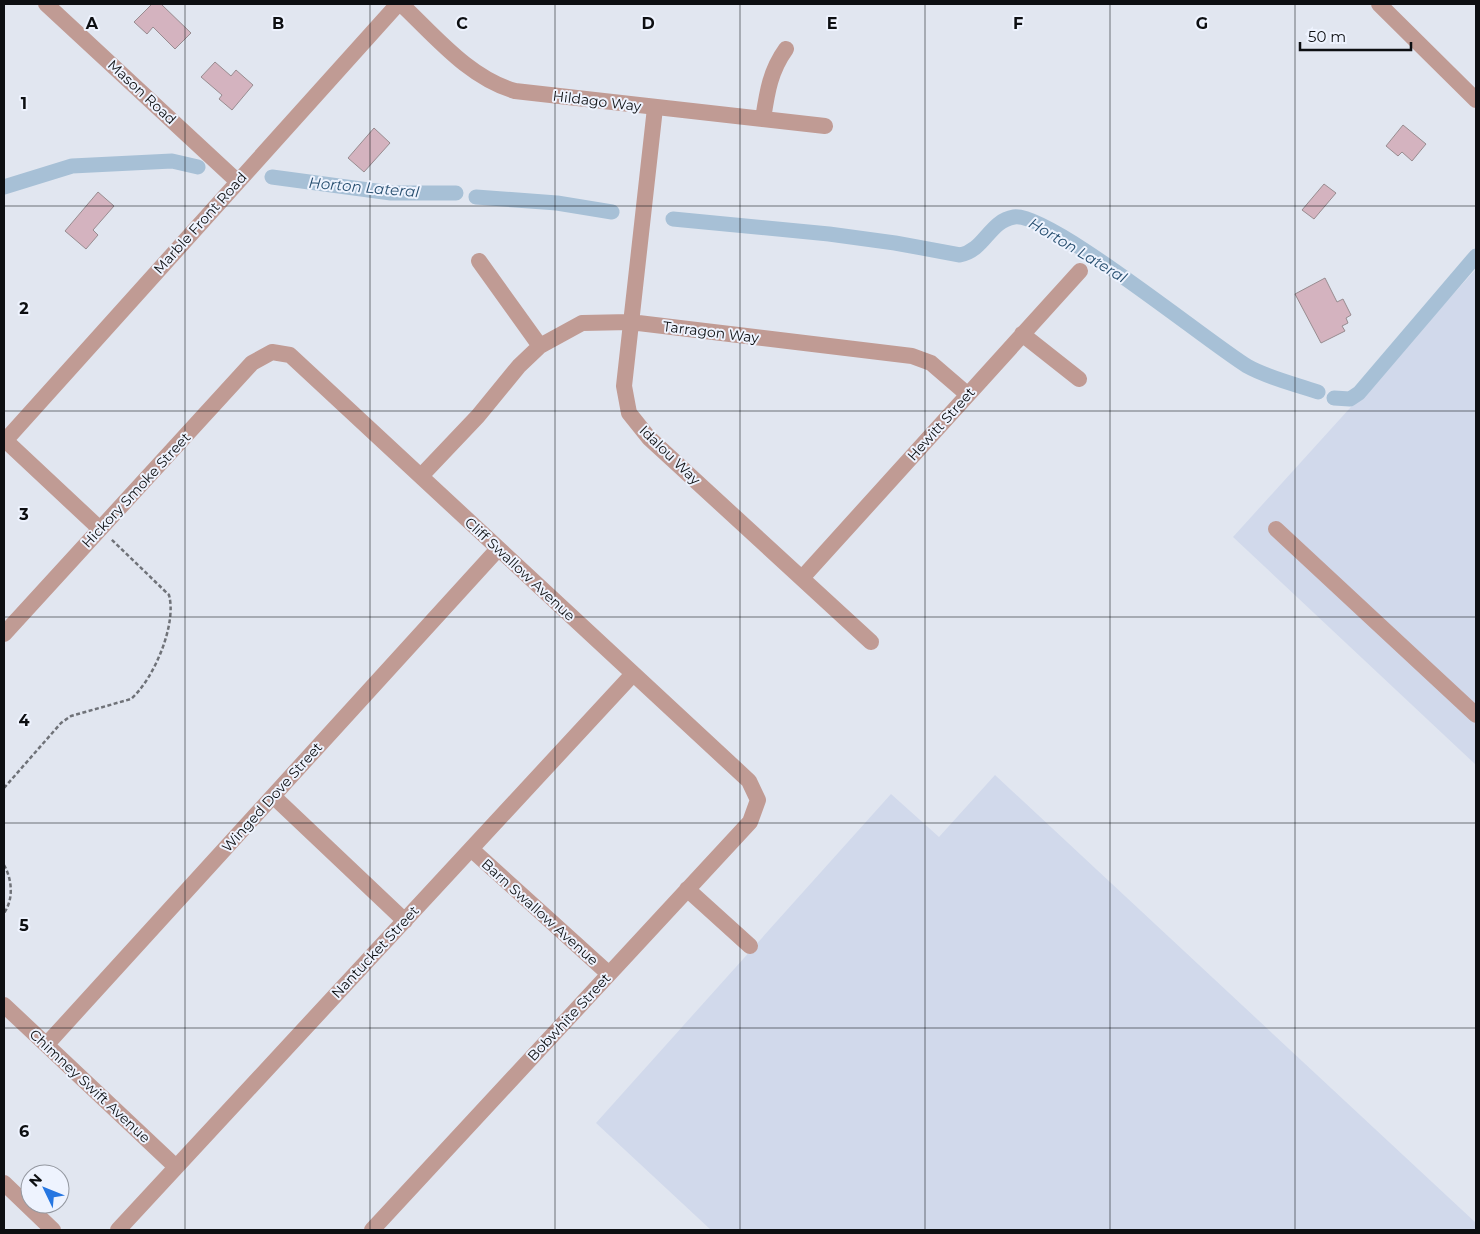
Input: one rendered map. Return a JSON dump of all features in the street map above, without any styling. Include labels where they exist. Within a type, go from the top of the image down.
[{"type":"street","name":"Mason Road","points":[[46,4],[237,181]]},
{"type":"street","name":"Marble Front Road","points":[[5,441],[237,181],[399,4]]},
{"type":"street","name":"Hildago Way","points":[[399,4],[479,76],[495,86],[515,92],[824,126]]},
{"type":"street","points":[[1379,4],[1476,100]]},
{"type":"street","points":[[763,120],[770,78],[776,62],[786,49]]},
{"type":"street","name":"Idalou Way","points":[[655,108],[624,386],[629,413],[649,438],[871,642]]},
{"type":"street","points":[[479,261],[540,346]]},
{"type":"street","name":"Hewitt Street","points":[[802,578],[1080,271]]},
{"type":"street","name":"Tarragon Way","points":[[421,476],[478,416],[519,366],[540,346],[582,323],[630,322],[912,356],[931,363],[967,394]]},
{"type":"street","points":[[1022,334],[1078,379]]},
{"type":"street","name":"Cliff Swallow Avenue","points":[[272,352],[290,355],[749,781],[758,800]]},
{"type":"street","name":"Hickory Smoke Street","points":[[4,634],[104,533],[252,363],[272,352]]},
{"type":"street","points":[[5,441],[104,533]]},
{"type":"street","points":[[1276,529],[1476,715]]},
{"type":"street","name":"Winged Dove Street","points":[[47,1044],[498,550]]},
{"type":"street","name":"Nantucket Street","points":[[118,1230],[633,674]]},
{"type":"street","points":[[273,796],[405,921]]},
{"type":"street","name":"Bobwhite Street","points":[[372,1230],[750,822],[758,800]]},
{"type":"street","name":"Barn Swallow Avenue","points":[[471,849],[609,974]]},
{"type":"street","points":[[688,889],[750,946]]},
{"type":"street","name":"Chimney Swift Avenue","points":[[4,1006],[47,1044],[176,1167]]},
{"type":"street","points":[[4,1184],[53,1230]]},
{"type":"path","points":[[4,788],[61,723],[71,716],[131,699],[137,693],[155,663],[171,616],[169,595],[104,533]]},
{"type":"path","points":[[4,865],[11,883],[10,895],[4,913]]},
{"type":"shaded area","points":[[1476,269],[1476,765],[1233,537]]},
{"type":"shaded area","points":[[995,775],[1476,1223],[1476,1230],[711,1230],[596,1123],[891,794],[939,837]]},
{"type":"building","points":[[152,4],[161,4],[191,33],[175,49],[153,27],[147,34],[134,22]]},
{"type":"building","points":[[215,62],[231,76],[236,70],[253,85],[232,110],[219,99],[222,95],[201,77]]},
{"type":"building","points":[[1403,125],[1426,144],[1412,161],[1402,152],[1398,156],[1386,146]]},
{"type":"building","points":[[374,128],[390,143],[364,172],[348,158]]},
{"type":"building","points":[[1324,184],[1336,193],[1314,219],[1302,210]]},
{"type":"building","points":[[98,192],[114,206],[93,230],[98,235],[86,249],[65,231]]},
{"type":"building","points":[[1325,278],[1337,302],[1343,299],[1351,315],[1346,318],[1348,323],[1342,326],[1345,331],[1321,343],[1295,294]]},
{"type":"waterway","name":"Horton Lateral","points":[[4,187],[72,166],[172,161],[198,167]]},
{"type":"waterway","name":"Horton Lateral","points":[[272,177],[391,193],[456,193]]},
{"type":"waterway","name":"Horton Lateral","points":[[476,197],[557,203],[612,212]]},
{"type":"waterway","name":"Horton Lateral","points":[[673,219],[829,234],[895,243],[960,255],[975,248],[993,229],[1006,220],[1014,217],[1032,221],[1092,255],[1247,366],[1318,392]]},
{"type":"waterway","name":"Horton Lateral","points":[[1334,398],[1350,399],[1359,393],[1476,256]]}]
